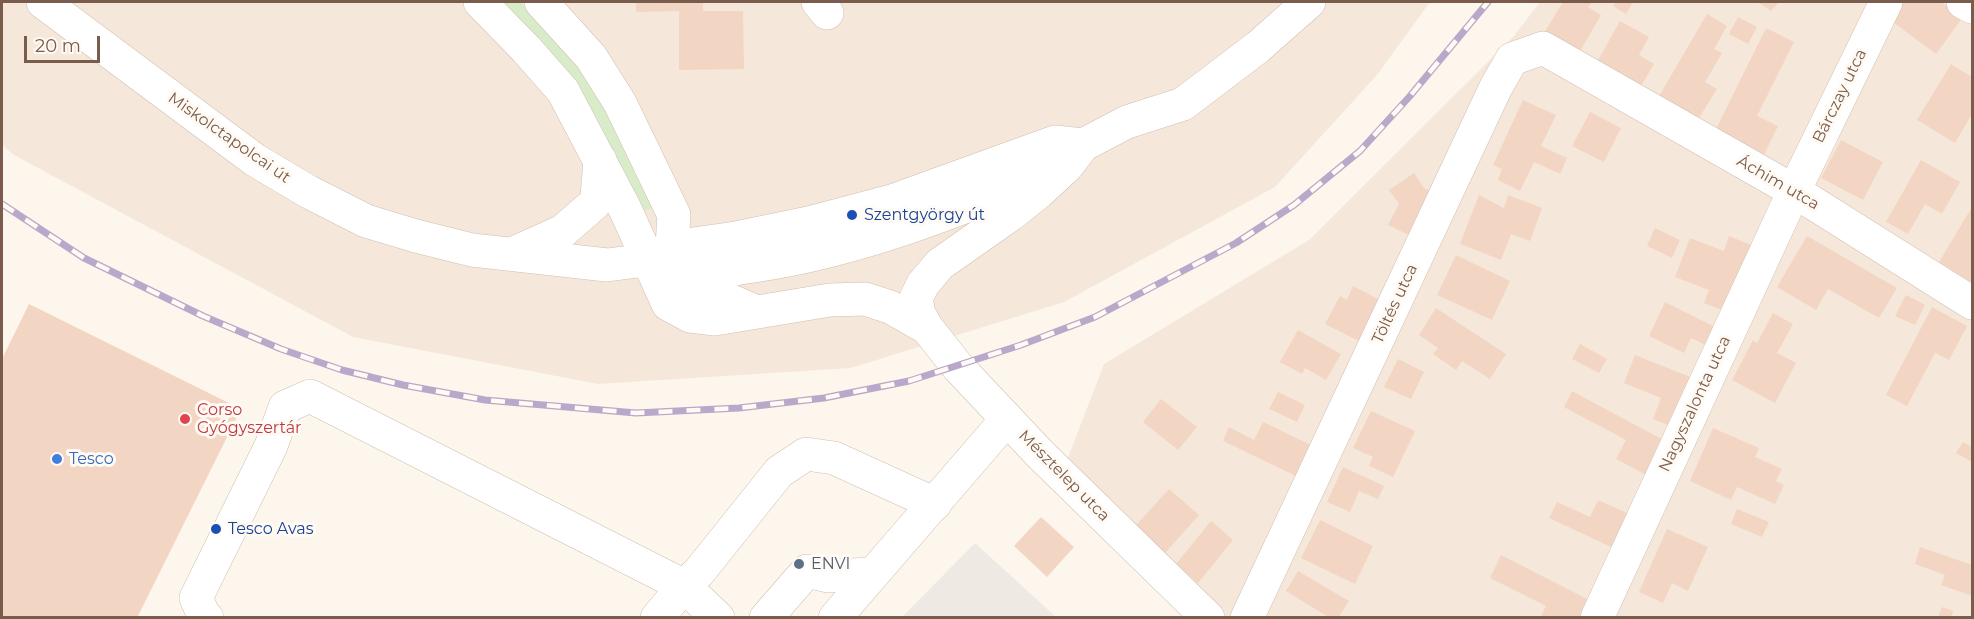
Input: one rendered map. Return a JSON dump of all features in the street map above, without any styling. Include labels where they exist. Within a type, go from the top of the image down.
[{"type":"street","name":"Miskolctapolcai út","points":[[43,2],[255,160],[309,192],[366,221],[472,250],[607,265],[668,260],[736,238],[809,223],[892,201],[1055,142],[1075,155]]},
{"type":"street","points":[[480,2],[526,49],[562,91],[632,223],[668,260]]},
{"type":"street","points":[[541,2],[591,57],[620,104],[674,215],[668,260]]},
{"type":"street","name":"Miskolctapolcai út","points":[[668,260],[722,270],[791,260],[845,248],[924,223],[1075,155],[1126,122],[1183,104],[1258,47],[1309,2]]},
{"type":"street","name":"Bárczay utca","points":[[1794,191],[1886,2]]},
{"type":"street","points":[[1963,2],[1972,7]]},
{"type":"street","name":"Töltés utca","points":[[1247,618],[1512,59],[1543,48],[1579,69]]},
{"type":"street","name":"Áchim utca","points":[[1579,69],[1794,191],[1972,303]]},
{"type":"street","name":"Mésztelep utca","points":[[1075,155],[1010,216],[940,264],[923,284],[916,298],[919,314],[927,328],[958,367],[1202,615]]},
{"type":"street","points":[[514,253],[563,231],[594,204],[597,197],[600,160]]},
{"type":"street","name":"Nagyszalonta utca","points":[[1597,618],[1794,191]]},
{"type":"street","points":[[674,215],[736,238]]},
{"type":"street","name":"Mésztelep utca","points":[[668,260],[668,304],[690,316],[715,319],[830,300],[865,299],[890,308],[927,328]]},
{"type":"street","points":[[207,618],[196,598],[271,446],[285,407],[310,396],[684,586],[718,618]]},
{"type":"street","points":[[835,618],[1007,419]]},
{"type":"street","points":[[657,618],[699,572],[779,472],[806,454],[834,458],[935,504]]},
{"type":"street","points":[[766,618],[807,571],[828,576],[873,574]]},
{"type":"shaded area","points":[[2,2],[1430,2],[1377,75],[1275,187],[1064,302],[851,368],[598,384],[353,337],[14,155],[2,145]]},
{"type":"shaded area","points":[[1540,2],[1972,2],[1972,617],[1214,617],[1064,468],[1104,364],[1309,240],[1514,36]]},
{"type":"shaded area","points":[[975,543],[1056,617],[902,617]]},
{"type":"green space","points":[[498,2],[521,2],[578,64],[633,158],[652,208],[637,213]]},
{"type":"building","points":[[636,2],[703,2],[703,11],[743,11],[744,69],[679,70],[679,11],[636,12]]},
{"type":"building","points":[[1563,2],[1592,2],[1588,7],[1601,15],[1579,53],[1544,33]]},
{"type":"building","points":[[1616,2],[1633,2],[1626,14],[1613,6]]},
{"type":"building","points":[[1758,2],[1779,2],[1771,11]]},
{"type":"building","points":[[1903,2],[1941,2],[1963,17],[1936,54],[1890,20]]},
{"type":"building","points":[[1707,14],[1727,26],[1714,49],[1722,53],[1705,82],[1717,89],[1697,121],[1658,98]]},
{"type":"building","points":[[1738,17],[1757,27],[1748,44],[1729,34]]},
{"type":"building","points":[[1620,21],[1649,37],[1639,55],[1654,64],[1641,86],[1597,62]]},
{"type":"building","points":[[1766,28],[1794,42],[1757,116],[1778,126],[1762,159],[1713,135]]},
{"type":"building","points":[[1951,64],[1970,76],[1972,73],[1972,114],[1955,143],[1917,120]]},
{"type":"building","points":[[1523,100],[1556,115],[1541,146],[1567,158],[1560,174],[1534,162],[1520,191],[1498,180],[1502,169],[1493,165]]},
{"type":"building","points":[[1590,112],[1621,128],[1604,162],[1572,146]]},
{"type":"building","points":[[1841,140],[1883,162],[1863,200],[1821,178]]},
{"type":"building","points":[[1921,160],[1960,182],[1942,214],[1925,204],[1908,234],[1886,222]]},
{"type":"building","points":[[1414,173],[1424,188],[1436,194],[1415,238],[1388,225],[1399,204],[1389,190]]},
{"type":"building","points":[[1479,195],[1504,208],[1508,195],[1542,208],[1530,241],[1511,234],[1501,260],[1460,244]]},
{"type":"building","points":[[1972,207],[1972,283],[1939,262]]},
{"type":"building","points":[[1655,228],[1680,240],[1672,258],[1647,246]]},
{"type":"building","points":[[1729,236],[1756,247],[1729,313],[1704,303],[1709,290],[1675,277],[1690,238],[1724,251]]},
{"type":"building","points":[[1807,236],[1897,288],[1879,318],[1828,289],[1816,310],[1777,287]]},
{"type":"building","points":[[1456,255],[1510,281],[1492,320],[1437,295]]},
{"type":"building","points":[[1353,286],[1384,302],[1363,343],[1325,324],[1340,296],[1347,300]]},
{"type":"building","points":[[1906,295],[1925,305],[1915,325],[1895,316]]},
{"type":"building","points":[[1665,302],[1719,329],[1710,347],[1691,338],[1684,353],[1649,336]]},
{"type":"building","points":[[29,304],[241,409],[137,618],[2,618],[2,359]]},
{"type":"building","points":[[1932,307],[1967,326],[1949,360],[1935,353],[1907,406],[1886,395]]},
{"type":"building","points":[[1436,308],[1506,354],[1490,379],[1462,361],[1456,370],[1433,354],[1438,348],[1419,335]]},
{"type":"building","points":[[1773,313],[1793,324],[1777,353],[1796,363],[1775,403],[1732,380],[1753,340],[1757,343]]},
{"type":"building","points":[[1298,330],[1341,354],[1326,380],[1305,368],[1302,374],[1280,362]]},
{"type":"building","points":[[1580,344],[1607,359],[1599,373],[1572,359]]},
{"type":"building","points":[[1635,355],[1693,378],[1673,427],[1653,419],[1661,398],[1624,383]]},
{"type":"building","points":[[1398,359],[1424,372],[1411,399],[1384,387]]},
{"type":"building","points":[[1572,391],[1669,443],[1650,477],[1616,459],[1626,440],[1564,407]]},
{"type":"building","points":[[1278,392],[1305,405],[1297,422],[1269,409]]},
{"type":"building","points":[[1161,399],[1197,427],[1178,450],[1143,422]]},
{"type":"building","points":[[1371,411],[1415,431],[1393,477],[1369,466],[1373,457],[1353,448]]},
{"type":"building","points":[[1263,422],[1315,447],[1300,478],[1223,441],[1229,427],[1254,440]]},
{"type":"building","points":[[1713,428],[1759,448],[1755,457],[1782,469],[1776,481],[1784,485],[1775,504],[1737,487],[1731,500],[1690,481]]},
{"type":"building","points":[[1963,442],[1972,447],[1972,462],[1956,453]]},
{"type":"building","points":[[1343,467],[1384,486],[1378,499],[1359,491],[1350,512],[1327,502]]},
{"type":"building","points":[[1169,489],[1199,515],[1159,560],[1129,533]]},
{"type":"building","points":[[1598,500],[1636,517],[1620,551],[1549,518],[1557,502],[1590,517]]},
{"type":"building","points":[[1737,509],[1769,522],[1762,537],[1731,524]]},
{"type":"building","points":[[1041,517],[1074,547],[1047,577],[1014,546]]},
{"type":"building","points":[[1320,520],[1373,546],[1355,584],[1301,558]]},
{"type":"building","points":[[1211,521],[1233,540],[1198,583],[1176,564]]},
{"type":"building","points":[[1667,529],[1708,547],[1688,591],[1672,583],[1663,603],[1639,592]]},
{"type":"building","points":[[1920,547],[1972,565],[1972,596],[1941,585],[1945,575],[1915,564]]},
{"type":"building","points":[[1501,555],[1595,603],[1587,618],[1540,618],[1546,606],[1490,578]]},
{"type":"building","points":[[1298,571],[1349,601],[1338,618],[1330,618],[1286,591]]},
{"type":"building","points":[[1942,607],[1953,611],[1951,618],[1938,618]]},
{"type":"railway","points":[[2,204],[84,258],[203,316],[281,349],[342,370],[403,385],[485,400],[636,413],[739,408],[824,398],[909,381],[1021,345],[1095,317],[1236,243],[1294,205],[1360,151],[1410,96],[1488,2]]},
{"type":"place","name":"Szentgyörgy út","points":[[852,215]]},
{"type":"place","name":"Corso Gyógyszertár","points":[[185,419]]},
{"type":"place","name":"Tesco","points":[[57,459]]},
{"type":"place","name":"Tesco Avas","points":[[216,529]]},
{"type":"place","name":"ENVI","points":[[799,564]]}]
